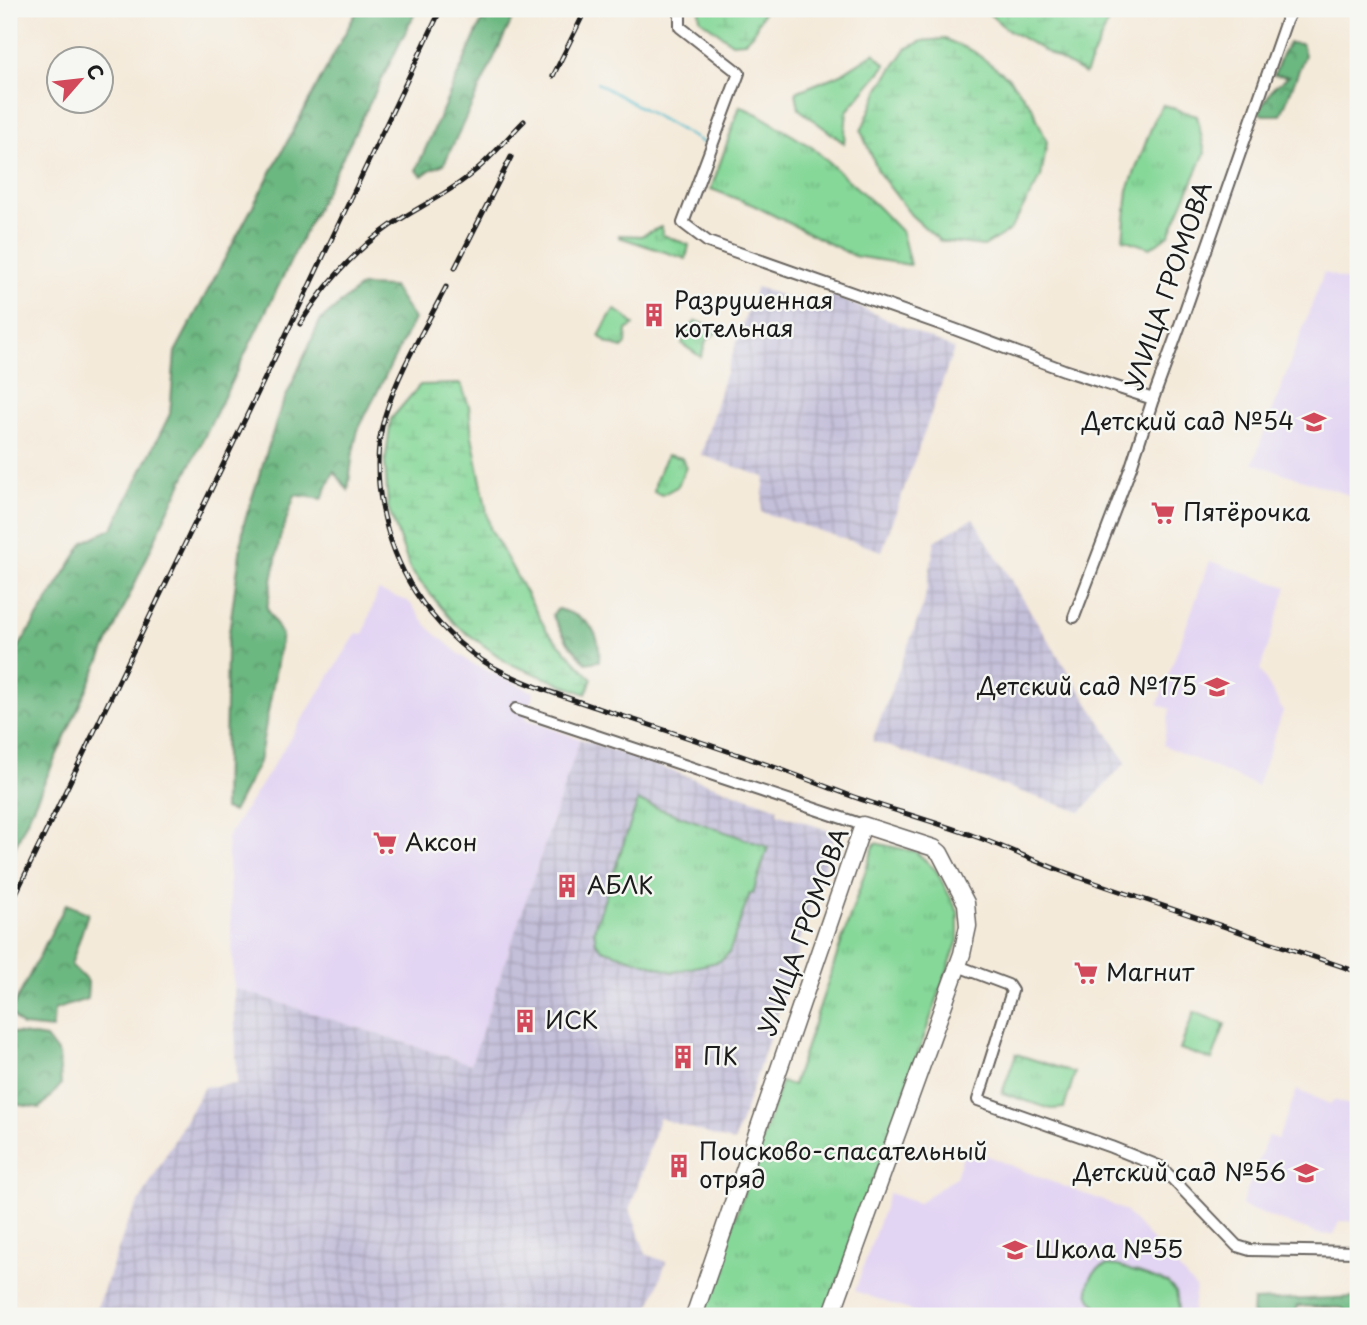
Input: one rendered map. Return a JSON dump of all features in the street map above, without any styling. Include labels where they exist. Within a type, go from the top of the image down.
[{"type":"street","points":[[680,9],[681,27],[739,73],[683,223],[708,242],[1064,370],[1153,399]]},
{"type":"street","name":"УЛИЦА ГРОМОВА","points":[[1074,617],[1126,480],[1292,9]]},
{"type":"street","points":[[516,709],[863,825]]},
{"type":"street","name":"УЛИЦА ГРОМОВА","points":[[694,1316],[863,825],[934,848],[940,853],[966,903],[968,926],[957,966],[831,1316]]},
{"type":"street","points":[[957,966],[1008,985],[1012,991],[978,1100],[1161,1167],[1237,1246],[1250,1250],[1358,1252]]},
{"type":"shaded area","name":"Детский сад №54","points":[[1324,272],[1358,285],[1358,498],[1253,463]]},
{"type":"shaded area","points":[[756,287],[824,310],[828,308],[832,295],[954,349],[882,551],[761,512],[765,477],[701,455]]},
{"type":"shaded area","points":[[973,518],[1126,762],[1081,812],[872,741],[924,603],[935,541]]},
{"type":"shaded area","name":"Детский сад №175","points":[[1210,561],[1287,587],[1260,670],[1283,711],[1257,786],[1163,745],[1170,709],[1158,704]]},
{"type":"shaded area","points":[[378,591],[408,601],[431,630],[470,663],[534,692],[525,719],[580,739],[471,1064],[234,988],[227,838],[357,633],[364,632]]},
{"type":"shaded area","points":[[580,739],[778,808],[777,813],[836,833],[734,1142],[659,1118],[630,1209],[646,1254],[666,1262],[647,1316],[94,1316],[128,1222],[204,1087],[237,1084],[234,988],[471,1064]]},
{"type":"shaded area","name":"Детский сад №56","points":[[1297,1090],[1330,1104],[1334,1100],[1358,1108],[1358,1222],[1339,1221],[1334,1235],[1318,1234],[1241,1206],[1268,1136],[1278,1139]]},
{"type":"shaded area","name":"Школа №55","points":[[966,1147],[1107,1202],[1126,1212],[1196,1288],[1192,1316],[925,1316],[855,1291],[889,1193],[918,1203],[956,1177]]},
{"type":"green space","points":[[358,9],[417,9],[167,513],[9,860],[9,663],[84,542],[113,528],[170,414],[175,352]]},
{"type":"green space","points":[[487,9],[517,9],[444,164],[422,176],[416,170]]},
{"type":"green space","points":[[699,9],[765,9],[753,33],[744,42],[732,43],[700,19]]},
{"type":"green space","points":[[984,9],[1114,9],[1085,74],[1005,28]]},
{"type":"green space","points":[[945,39],[973,51],[1008,77],[1032,107],[1047,142],[1041,177],[1010,230],[984,246],[940,241],[911,215],[879,173],[861,131],[881,85],[906,49],[922,41]]},
{"type":"green space","points":[[1289,43],[1302,44],[1305,55],[1281,115],[1263,115],[1258,112],[1274,87],[1289,76],[1274,75]]},
{"type":"green space","points":[[874,53],[886,65],[847,111],[844,143],[799,109],[796,92],[841,74]]},
{"type":"green space","points":[[1163,105],[1197,116],[1205,153],[1169,235],[1150,248],[1123,239],[1128,190],[1155,118]]},
{"type":"green space","points":[[740,106],[813,148],[878,207],[902,232],[910,265],[854,256],[753,205],[711,189]]},
{"type":"green space","points":[[661,227],[663,235],[689,245],[686,259],[619,237],[641,236]]},
{"type":"green space","points":[[361,286],[393,287],[414,319],[358,430],[348,490],[334,471],[322,499],[295,495],[280,538],[267,608],[282,635],[259,762],[233,812],[224,809],[227,647],[244,523],[280,410],[320,321]]},
{"type":"green space","points":[[615,310],[634,325],[627,330],[626,344],[622,348],[607,343],[599,336]]},
{"type":"green space","points":[[696,321],[718,331],[706,341],[701,357],[682,344],[686,332]]},
{"type":"green space","points":[[461,384],[469,406],[472,436],[490,528],[547,631],[592,679],[586,694],[508,663],[456,625],[411,571],[388,507],[385,463],[391,419],[420,385]]},
{"type":"green space","points":[[667,455],[682,458],[686,467],[678,486],[662,495],[654,492]]},
{"type":"green space","points":[[558,609],[577,616],[590,626],[598,641],[599,661],[586,663],[567,641],[552,615]]},
{"type":"green space","points":[[638,801],[768,847],[729,953],[722,960],[673,972],[602,949],[596,942],[594,930]]},
{"type":"green space","points":[[875,843],[916,852],[936,870],[958,912],[958,940],[826,1316],[702,1316],[781,1082],[793,1085]]},
{"type":"green space","points":[[66,904],[88,913],[71,965],[88,982],[87,999],[54,1010],[52,1029],[22,1026],[10,1013]]},
{"type":"green space","points":[[1194,1012],[1225,1024],[1212,1060],[1180,1049]]},
{"type":"green space","points":[[9,1032],[46,1038],[59,1055],[61,1085],[40,1108],[14,1104],[9,1094]]},
{"type":"green space","points":[[1016,1054],[1075,1073],[1064,1108],[1051,1109],[1002,1093]]},
{"type":"green space","points":[[1108,1265],[1168,1283],[1176,1292],[1179,1308],[1175,1316],[1130,1317],[1111,1313],[1098,1306],[1090,1296],[1089,1283],[1096,1271]]},
{"type":"green space","points":[[1358,1297],[1358,1316],[1350,1316],[1342,1308],[1297,1306],[1297,1316],[1252,1316],[1253,1301]]},
{"type":"waterway","points":[[597,83],[707,145]]},
{"type":"railway","points":[[9,908],[441,9]]},
{"type":"railway","points":[[553,76],[586,9]]},
{"type":"railway","points":[[300,324],[329,283],[364,247],[390,226],[466,178],[524,121]]},
{"type":"railway","points":[[455,268],[511,157]]},
{"type":"railway","points":[[446,287],[405,366],[385,415],[378,459],[379,483],[387,529],[404,573],[431,614],[470,652],[506,674],[548,691],[959,831],[1068,873],[1358,972]]},
{"type":"place","name":"Разрушенная котельная","points":[[654,315]]},
{"type":"place","name":"Детский сад №54","points":[[1314,422]]},
{"type":"place","name":"Пятёрочка","points":[[1163,513]]},
{"type":"place","name":"Детский сад №175","points":[[1217,687]]},
{"type":"place","name":"Аксон","points":[[385,843]]},
{"type":"place","name":"АБЛК","points":[[567,886]]},
{"type":"place","name":"Магнит","points":[[1086,973]]},
{"type":"place","name":"ИСК","points":[[525,1021]]},
{"type":"place","name":"ПК","points":[[683,1057]]},
{"type":"place","name":"Поисково-спасательный отряд","points":[[679,1166]]},
{"type":"place","name":"Детский сад №56","points":[[1306,1173]]},
{"type":"place","name":"Школа №55","points":[[1015,1250]]}]
